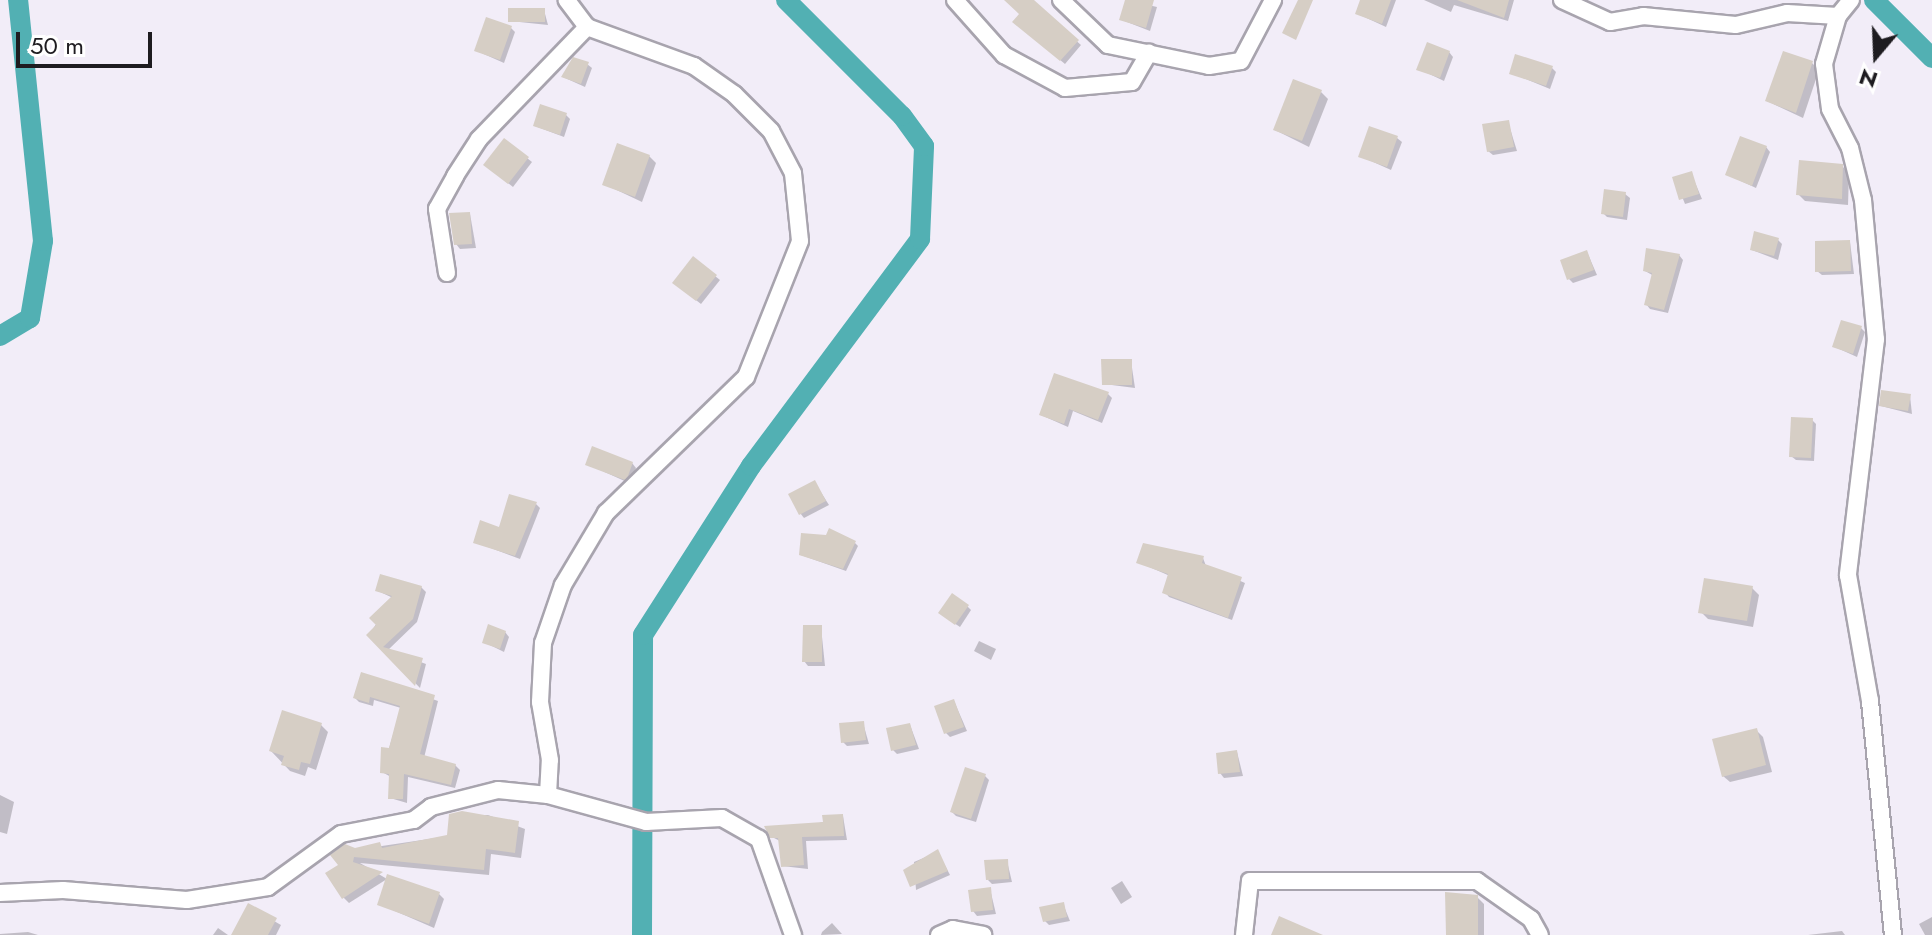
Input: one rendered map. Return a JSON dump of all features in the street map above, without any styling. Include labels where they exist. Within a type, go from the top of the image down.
[{"type":"street","points":[[548,795],[550,760],[540,702],[543,643],[563,585],[606,513],[746,377],[800,241],[793,173],[762,122],[694,66],[587,27],[567,0]]},
{"type":"street","points":[[955,0],[1004,55],[1065,88],[1132,82],[1149,53]]},
{"type":"street","points":[[1061,0],[1108,45],[1209,66],[1241,61],[1273,0]]},
{"type":"street","points":[[1562,0],[1610,22],[1643,16],[1736,25],[1787,13],[1838,16]]},
{"type":"street","points":[[1851,0],[1838,16],[1824,64],[1830,109],[1850,148],[1863,200],[1876,339],[1848,575],[1870,701],[1893,935]]},
{"type":"street","points":[[447,273],[437,209],[455,176],[479,139],[587,27]]},
{"type":"street","points":[[0,893],[63,890],[187,900],[268,887],[341,834],[414,820],[431,807],[498,790],[548,795],[646,822],[722,818],[759,839],[793,935]]},
{"type":"street","points":[[1244,935],[1250,881],[1477,881],[1531,919],[1540,935]]},
{"type":"street","points":[[939,935],[953,929],[983,935]]},
{"type":"building","points":[[1004,0],[1034,0],[1079,40],[1060,61],[1012,22],[1019,14]]},
{"type":"building","points":[[1125,0],[1154,0],[1146,28],[1119,20]]},
{"type":"building","points":[[1298,0],[1313,0],[1296,40],[1282,33]]},
{"type":"building","points":[[1360,0],[1391,0],[1382,24],[1355,14]]},
{"type":"building","points":[[1457,0],[1509,0],[1504,18]]},
{"type":"building","points":[[508,8],[545,8],[545,22],[508,22]]},
{"type":"building","points":[[486,17],[512,26],[500,60],[474,51]]},
{"type":"building","points":[[1427,42],[1450,51],[1440,78],[1416,70]]},
{"type":"building","points":[[1783,51],[1813,61],[1796,113],[1765,101]]},
{"type":"building","points":[[1515,54],[1553,66],[1546,86],[1509,74]]},
{"type":"building","points":[[573,57],[589,62],[581,84],[561,77]]},
{"type":"building","points":[[1293,79],[1322,90],[1302,141],[1273,130]]},
{"type":"building","points":[[540,104],[567,113],[560,135],[533,126]]},
{"type":"building","points":[[1509,120],[1514,147],[1487,152],[1482,124]]},
{"type":"building","points":[[1369,126],[1398,136],[1387,167],[1358,157]]},
{"type":"building","points":[[1740,136],[1767,146],[1752,186],[1725,175]]},
{"type":"building","points":[[504,138],[529,157],[508,184],[483,165]]},
{"type":"building","points":[[617,143],[650,155],[635,197],[602,185]]},
{"type":"building","points":[[1799,160],[1843,164],[1842,199],[1796,195]]},
{"type":"building","points":[[1692,171],[1699,194],[1679,200],[1672,177]]},
{"type":"building","points":[[1604,189],[1626,192],[1623,217],[1601,214]]},
{"type":"building","points":[[470,212],[472,244],[454,245],[449,213]]},
{"type":"building","points":[[1754,231],[1779,238],[1774,256],[1750,250]]},
{"type":"building","points":[[1850,240],[1851,271],[1815,272],[1815,241]]},
{"type":"building","points":[[1646,248],[1680,254],[1664,310],[1644,305],[1652,273],[1643,271]]},
{"type":"building","points":[[1587,250],[1594,270],[1567,280],[1560,260]]},
{"type":"building","points":[[693,256],[717,275],[696,301],[672,283]]},
{"type":"building","points":[[1841,320],[1862,326],[1853,354],[1832,347]]},
{"type":"building","points":[[1101,359],[1132,359],[1132,385],[1102,385]]},
{"type":"building","points":[[1054,373],[1109,392],[1098,420],[1069,409],[1064,424],[1039,415]]},
{"type":"building","points":[[1881,390],[1911,394],[1908,411],[1879,406]]},
{"type":"building","points":[[1791,417],[1813,418],[1811,458],[1789,457]]},
{"type":"building","points":[[592,446],[633,462],[625,480],[585,465]]},
{"type":"building","points":[[815,480],[826,501],[799,515],[788,494]]},
{"type":"building","points":[[509,494],[537,502],[515,556],[473,543],[480,520],[499,527]]},
{"type":"building","points":[[829,528],[856,541],[843,569],[799,555],[801,533],[826,535]]},
{"type":"building","points":[[1143,543],[1204,556],[1202,563],[1242,577],[1228,618],[1162,593],[1168,574],[1136,563]]},
{"type":"building","points":[[380,574],[422,586],[413,619],[383,647],[423,658],[415,686],[366,635],[376,625],[369,618],[392,596],[375,591]]},
{"type":"building","points":[[1704,578],[1753,586],[1747,621],[1698,613]]},
{"type":"building","points":[[952,593],[969,605],[955,625],[938,613]]},
{"type":"building","points":[[488,624],[506,631],[500,649],[482,643]]},
{"type":"building","points":[[803,625],[822,625],[822,662],[802,662]]},
{"type":"building","points":[[361,672],[435,695],[420,754],[456,764],[451,785],[404,774],[403,799],[388,799],[389,774],[380,773],[381,747],[389,748],[400,706],[370,697],[369,703],[353,698]]},
{"type":"building","points":[[954,699],[964,727],[944,734],[934,706]]},
{"type":"building","points":[[282,710],[322,723],[310,764],[301,762],[299,770],[281,765],[284,756],[269,751]]},
{"type":"building","points":[[864,721],[866,740],[841,743],[839,723]]},
{"type":"building","points":[[910,723],[916,745],[891,751],[886,728]]},
{"type":"building","points":[[1757,728],[1766,765],[1722,777],[1712,739]]},
{"type":"building","points":[[1237,750],[1240,772],[1218,774],[1216,753]]},
{"type":"building","points":[[965,767],[986,774],[971,819],[950,812]]},
{"type":"building","points":[[462,811],[519,821],[515,853],[486,849],[484,870],[354,857],[353,862],[383,872],[342,899],[325,873],[338,865],[330,855],[345,844],[355,848],[380,842],[382,848],[447,835],[449,814]]},
{"type":"building","points":[[843,814],[844,836],[802,837],[804,865],[781,867],[778,838],[770,838],[764,826],[823,822],[822,815]]},
{"type":"building","points":[[938,849],[948,871],[910,887],[903,870]]},
{"type":"building","points":[[1008,859],[1009,879],[986,880],[984,860]]},
{"type":"building","points":[[387,874],[440,892],[429,924],[377,905]]},
{"type":"building","points":[[991,887],[993,910],[971,912],[968,890]]},
{"type":"building","points":[[1445,892],[1478,895],[1478,935],[1446,935]]},
{"type":"building","points":[[1064,902],[1067,917],[1043,922],[1039,907]]},
{"type":"building","points":[[248,903],[277,918],[268,935],[231,935]]},
{"type":"building","points":[[1279,916],[1323,935],[1271,935]]},
{"type":"waterway","points":[[0,336],[30,318],[43,241],[18,0]]},
{"type":"waterway","points":[[642,935],[643,635],[751,466],[920,239],[924,146],[902,116],[786,0]]},
{"type":"waterway","points":[[1874,0],[1932,58]]}]
